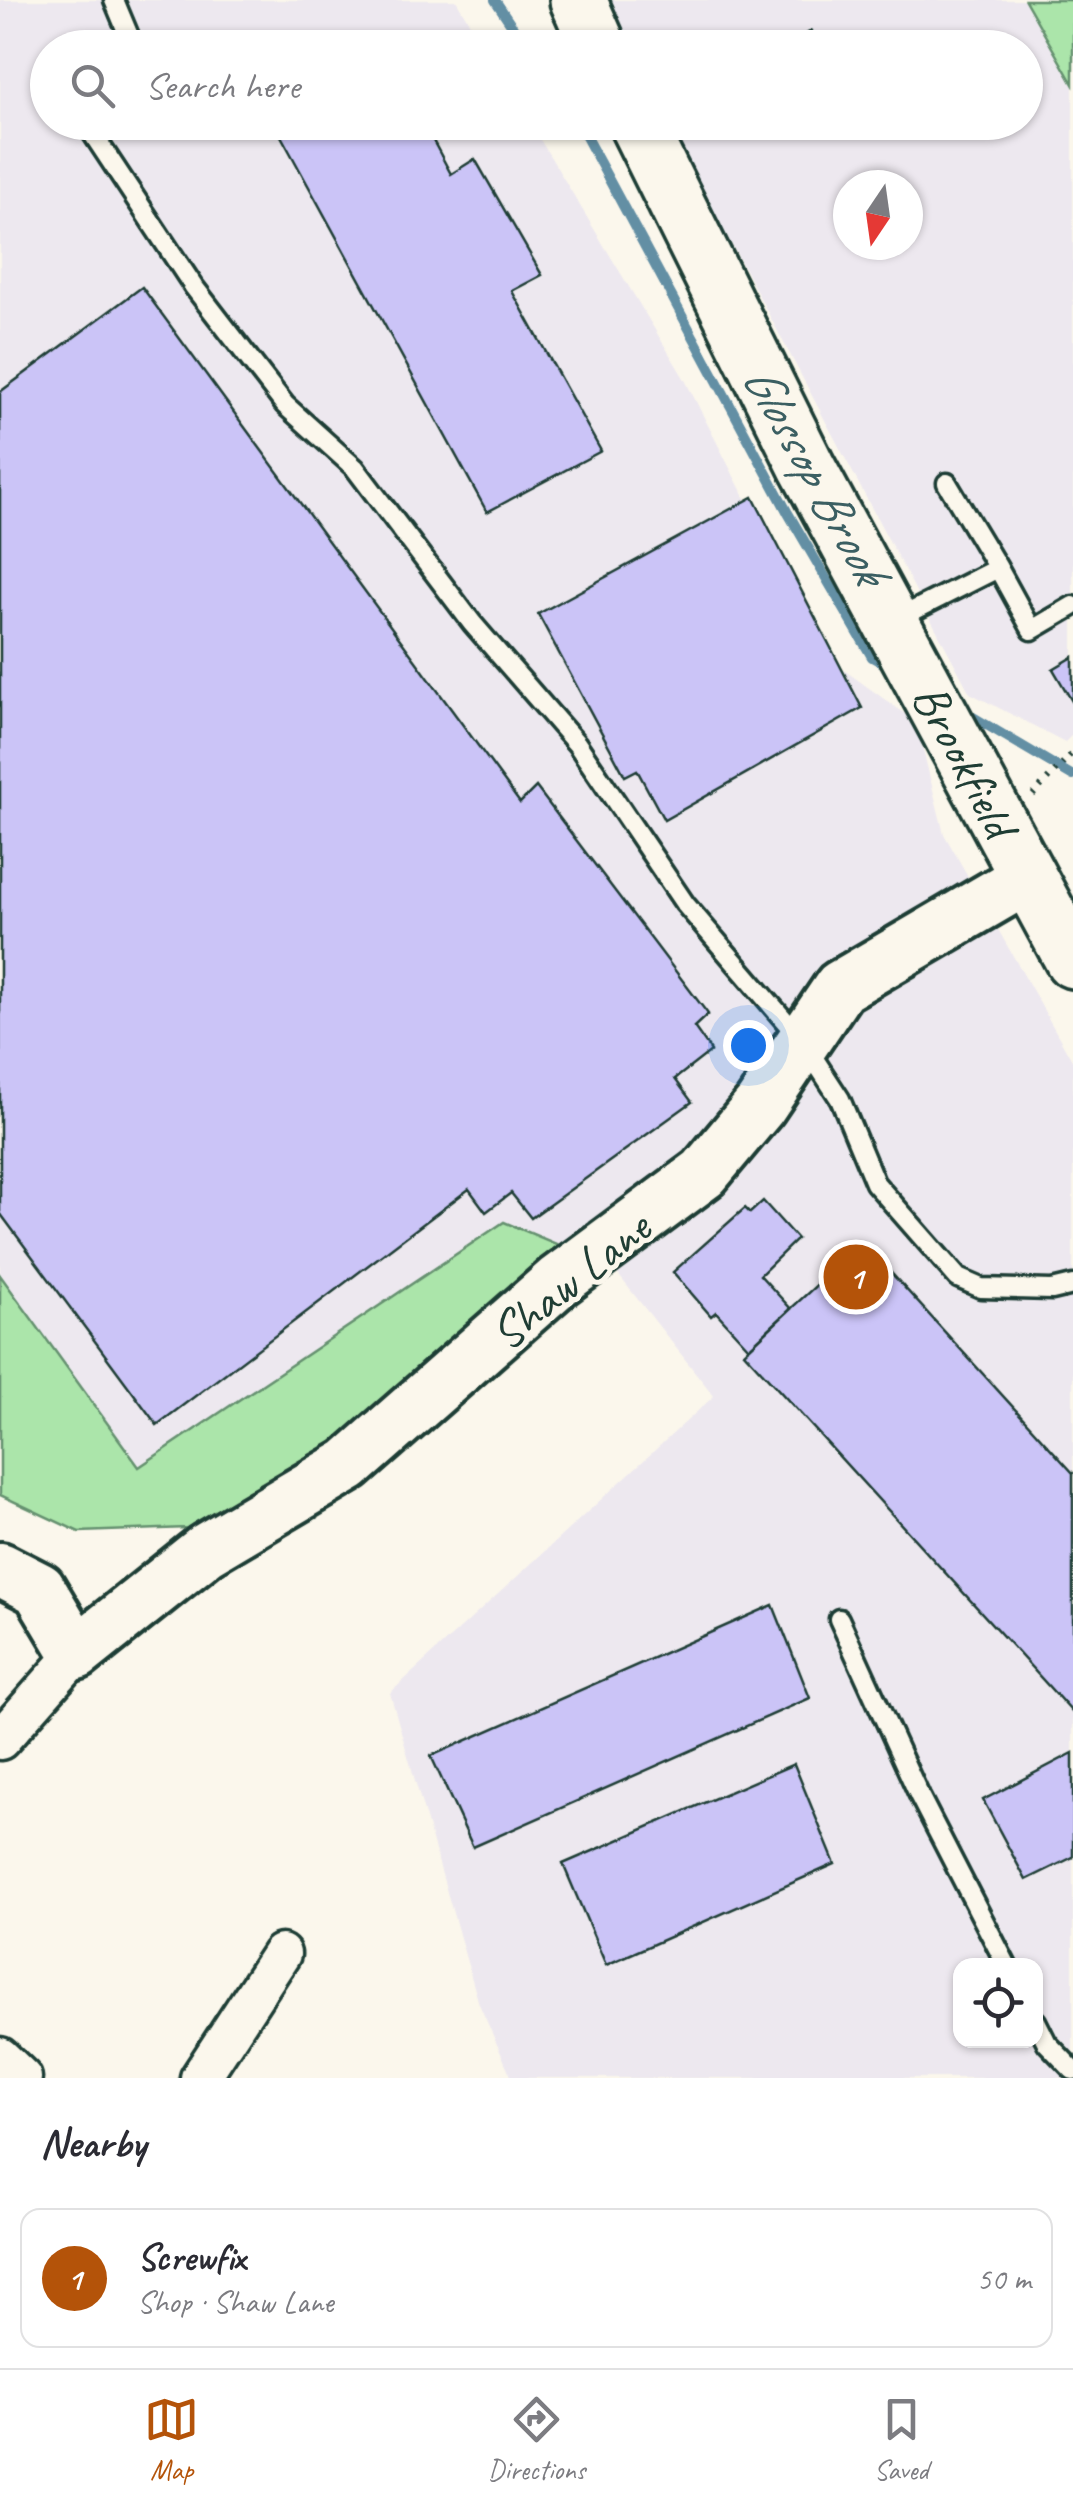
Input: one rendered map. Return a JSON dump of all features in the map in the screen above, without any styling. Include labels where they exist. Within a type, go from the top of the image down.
[{"type":"main road","points":[[578,0],[591,30]]},
{"type":"main road","name":"Brookfield","points":[[645,140],[807,466],[1073,960]]},
{"type":"street","name":"Shaw Lane","points":[[77,1653],[208,1549],[349,1465],[557,1282],[704,1173],[760,1106],[840,987],[1028,877]]},
{"type":"street","points":[[0,1570],[39,1590],[77,1653],[0,1740]]},
{"type":"street","points":[[200,2078],[281,1954]]},
{"type":"street","points":[[0,2057],[22,2078]]},
{"type":"lane","points":[[114,0],[126,30]]},
{"type":"lane","points":[[97,140],[194,288],[285,405],[354,468],[472,622],[577,744],[685,904],[803,1042],[840,1099],[874,1182],[958,1278],[981,1288],[1052,1290],[1073,1285]]},
{"type":"lane","points":[[948,483],[1032,630],[1073,606]]},
{"type":"lane","points":[[913,659],[998,568]]},
{"type":"lane","points":[[840,1619],[920,1796],[1003,1958]]},
{"type":"lane","points":[[1043,2036],[1073,2070]]},
{"type":"path","points":[[1044,783],[1072,754]]},
{"type":"shaded area","points":[[0,0],[456,0],[474,30],[30,30],[30,140],[540,140],[684,378],[826,657],[916,722],[944,834],[1073,1062],[1073,2078],[512,2078],[479,2004],[390,1693],[714,1396],[613,1268],[504,1222],[139,1467],[0,1275]]},
{"type":"shaded area","points":[[601,0],[1025,0],[1042,30],[618,30]]},
{"type":"shaded area","points":[[1043,32],[1073,84],[1073,734],[1065,742],[970,693],[676,140],[1043,140]]},
{"type":"green space","points":[[1025,0],[1073,0],[1073,84],[1043,30]]},
{"type":"green space","points":[[504,1222],[566,1248],[312,1459],[187,1528],[79,1532],[0,1495],[0,1275],[139,1467]]},
{"type":"building","points":[[283,140],[433,140],[451,174],[475,159],[542,275],[512,291],[601,451],[487,512]]},
{"type":"building","points":[[142,287],[520,803],[536,787],[708,1014],[694,1027],[711,1051],[675,1079],[692,1102],[531,1218],[511,1193],[486,1212],[469,1189],[157,1425],[0,1213],[0,392]]},
{"type":"building","points":[[753,497],[862,708],[664,820],[637,770],[625,776],[538,614]]},
{"type":"building","points":[[1073,657],[1073,703],[1053,669]]},
{"type":"building","points":[[763,1201],[797,1239],[760,1275],[791,1309],[749,1348],[716,1312],[711,1316],[673,1272],[745,1208],[750,1213]]},
{"type":"building","points":[[863,1242],[1073,1473],[1073,1713],[744,1352]]},
{"type":"building","points":[[773,1605],[810,1698],[473,1847],[431,1756]]},
{"type":"building","points":[[1073,1753],[1073,1857],[1026,1880],[983,1800]]},
{"type":"building","points":[[794,1764],[835,1864],[606,1965],[563,1864]]},
{"type":"waterway","name":"Glossop Brook","points":[[495,0],[515,30]]},
{"type":"waterway","name":"Glossop Brook","points":[[588,140],[788,513],[872,657],[893,669]]},
{"type":"waterway","name":"Glossop Brook","points":[[963,711],[1073,776]]},
{"type":"place","name":"Screwfix","points":[[856,1277]]}]
